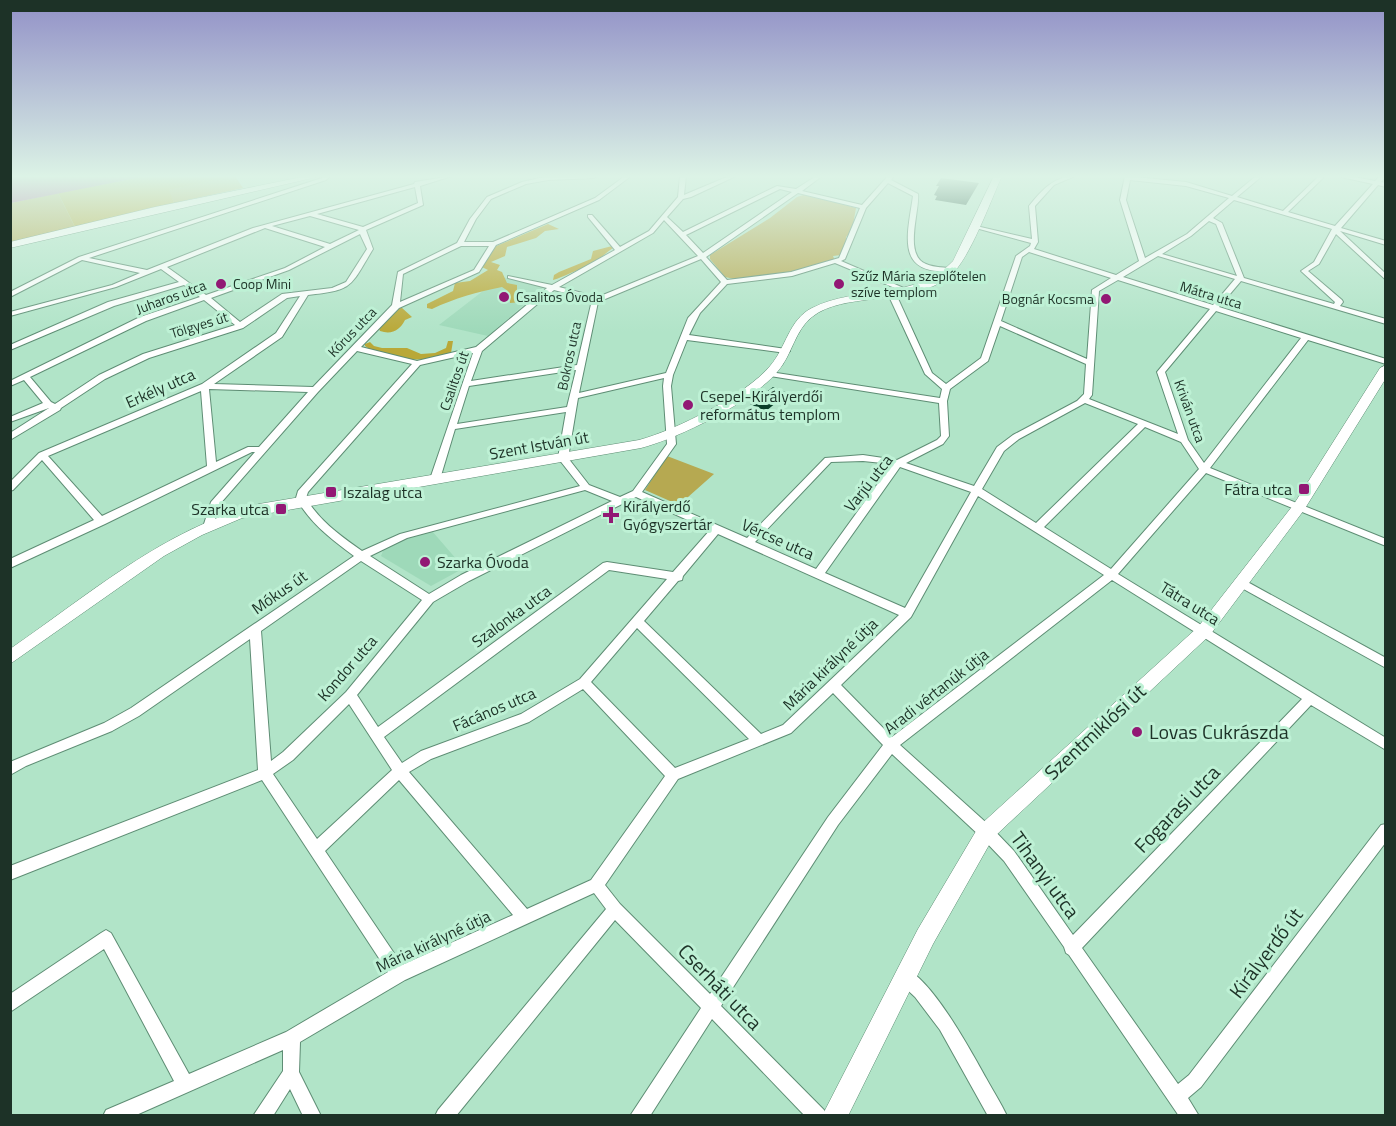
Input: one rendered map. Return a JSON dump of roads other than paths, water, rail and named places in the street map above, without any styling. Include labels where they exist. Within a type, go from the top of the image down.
[{"type":"street","points":[[10,244],[75,229]]},
{"type":"street","points":[[10,295],[81,258],[172,229]]},
{"type":"street","points":[[10,314],[96,291],[259,229]]},
{"type":"street","points":[[273,229],[332,247]]},
{"type":"street","points":[[358,229],[363,230]]},
{"type":"street","name":"Juharos utca","points":[[10,384],[143,319],[287,269],[366,229]]},
{"type":"street","points":[[468,229],[460,244],[494,244],[529,229]]},
{"type":"street","points":[[601,229],[619,250]]},
{"type":"street","name":"Csalitos út","points":[[435,479],[480,349],[554,286],[654,229]]},
{"type":"street","points":[[677,229],[725,282]]},
{"type":"street","points":[[682,234],[693,229]]},
{"type":"street","points":[[510,277],[554,286],[597,299],[703,256],[744,229]]},
{"type":"street","points":[[671,435],[667,387],[669,375],[694,314],[725,282],[792,274],[837,262],[845,256],[855,229]]},
{"type":"street","points":[[912,229],[910,242],[918,262],[952,270],[973,229]]},
{"type":"street","points":[[984,229],[1035,242]]},
{"type":"street","points":[[837,262],[898,291],[929,374],[946,388],[985,359],[1019,256],[1029,250],[1035,242],[1034,229]]},
{"type":"street","points":[[1132,229],[1143,262]]},
{"type":"street","points":[[1184,440],[1084,400],[1089,390],[1094,293],[1195,229]]},
{"type":"street","points":[[1221,229],[1240,279]]},
{"type":"street","points":[[1331,229],[1386,243]]},
{"type":"street","name":"Tölgyes út","points":[[10,437],[52,406],[102,377],[146,356],[240,326],[285,296],[334,290],[349,283],[370,249],[363,230]]},
{"type":"street","points":[[1335,230],[1386,278]]},
{"type":"street","points":[[1335,230],[1317,263],[1304,273],[1339,302],[1336,307]]},
{"type":"street","name":"Kórus utca","points":[[209,524],[214,504],[315,390],[396,306],[400,273],[460,244]]},
{"type":"street","points":[[396,306],[477,271],[494,244]]},
{"type":"street","name":"Mátra utca","points":[[1029,250],[1386,362]]},
{"type":"street","points":[[1157,254],[1386,322]]},
{"type":"street","points":[[81,258],[145,273]]},
{"type":"street","points":[[162,267],[205,297],[240,326]]},
{"type":"street","name":"Szent István út","points":[[10,658],[160,551],[209,524],[244,512],[563,458],[640,444],[671,435],[706,417],[770,374],[786,351],[798,324],[813,311],[836,302],[898,291],[936,281],[952,270]]},
{"type":"street","name":"Kriván utca","points":[[1204,469],[1184,440],[1161,372],[1213,308],[1240,279]]},
{"type":"street","points":[[10,348],[111,304],[185,283]]},
{"type":"street","name":"Erkély utca","points":[[10,488],[42,455],[205,386],[279,334],[305,294]]},
{"type":"street","name":"Bokros utca","points":[[563,458],[571,409],[594,303],[597,299]]},
{"type":"street","points":[[998,322],[1090,363]]},
{"type":"street","points":[[684,337],[786,351]]},
{"type":"street","name":"Aradi vértanúk útja","points":[[639,1116],[833,821],[891,745],[1112,574],[1204,469],[1306,337]]},
{"type":"street","points":[[355,348],[417,363],[480,349]]},
{"type":"street","points":[[417,363],[303,491],[302,502],[308,512],[361,556],[429,599]]},
{"type":"street","points":[[466,384],[580,367]]},
{"type":"street","name":"Szentmiklósi út","points":[[834,1116],[906,977],[986,832],[1204,631],[1299,507],[1386,368]]},
{"type":"street","points":[[770,374],[943,401]]},
{"type":"street","points":[[575,396],[669,375]]},
{"type":"street","points":[[10,420],[52,406],[25,376]]},
{"type":"street","points":[[212,468],[205,386],[315,390]]},
{"type":"street","name":"Varjú utca","points":[[819,573],[898,463],[940,442],[945,436],[943,401],[946,388]]},
{"type":"street","name":"Mária királyné útja","points":[[673,775],[787,729],[907,614],[1000,449],[1006,443],[1084,400]]},
{"type":"street","points":[[452,427],[571,409]]},
{"type":"street","points":[[1037,528],[1143,424]]},
{"type":"street","name":"Kondor utca","points":[[10,873],[265,773],[288,756],[350,695],[429,599],[465,578],[636,493],[672,444],[671,435]]},
{"type":"street","points":[[10,564],[251,449],[261,450]]},
{"type":"street","points":[[42,455],[101,522]]},
{"type":"street","points":[[563,458],[586,487],[621,501]]},
{"type":"street","name":"Tátra utca","points":[[749,542],[828,460],[840,458],[886,460],[898,463],[976,490],[1386,745]]},
{"type":"street","points":[[1204,469],[1386,543]]},
{"type":"street","name":"Mókus út","points":[[10,769],[21,762],[108,727],[135,712],[361,556],[404,536],[586,487]]},
{"type":"street","name":"Vércse utca","points":[[636,493],[907,614]]},
{"type":"street","name":"Fácános utca","points":[[317,849],[400,771],[426,755],[525,718],[584,682],[678,577],[717,529]]},
{"type":"street","name":"Szalonka utca","points":[[376,736],[607,566],[678,577]]},
{"type":"street","points":[[1242,583],[1386,664]]},
{"type":"street","points":[[638,622],[758,739]]},
{"type":"street","points":[[255,629],[265,773],[399,974]]},
{"type":"street","points":[[584,682],[673,775],[596,885]]},
{"type":"street","name":"Tihanyi utca","points":[[834,686],[891,745],[1009,856],[1190,1116]]},
{"type":"street","points":[[350,695],[400,771],[525,918]]},
{"type":"street","name":"Fogarasi utca","points":[[1071,948],[1311,697]]},
{"type":"street","name":"Királyerdő út","points":[[1176,1097],[1195,1081],[1386,830]]},
{"type":"street","name":"Mária királyné útja","points":[[112,1116],[292,1038],[399,974],[596,885]]},
{"type":"street","name":"Cserháti utca","points":[[596,885],[615,909],[818,1116]]},
{"type":"street","points":[[444,1116],[615,909]]},
{"type":"street","points":[[10,1004],[106,938],[184,1084]]},
{"type":"street","points":[[906,977],[936,1010],[998,1116]]},
{"type":"street","points":[[292,1038],[291,1072],[312,1116]]},
{"type":"street","points":[[262,1116],[291,1072]]},
{"type":"place","name":"Coop Mini","points":[[221,284]]},
{"type":"place","name":"Szűz Mária szeplőtelen szíve templom","points":[[839,284]]},
{"type":"place","name":"Csalitos Óvoda","points":[[504,297]]},
{"type":"place","name":"Bognár Kocsma","points":[[1106,299]]},
{"type":"place","name":"Csepel-Királyerdői református templom","points":[[688,405]]},
{"type":"place","name":"Fátra utca","points":[[1304,489]]},
{"type":"place","name":"Iszalag utca","points":[[331,492]]},
{"type":"place","name":"Szarka utca","points":[[281,509]]},
{"type":"place","name":"Királyerdő Gyógyszertár","points":[[611,515]]},
{"type":"place","name":"Szarka Óvoda","points":[[425,562]]},
{"type":"place","name":"Lovas Cukrászda","points":[[1137,732]]}]
